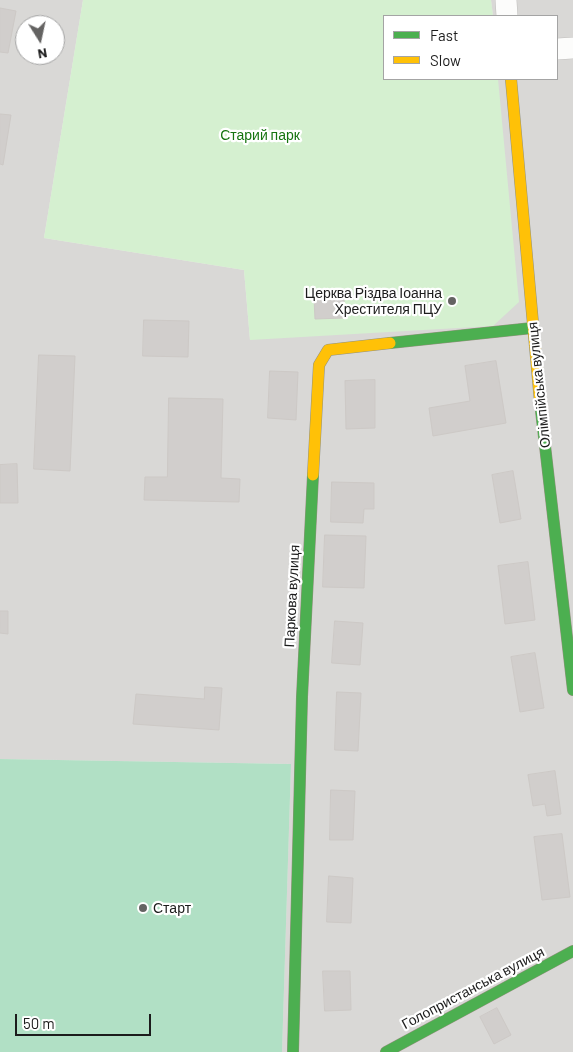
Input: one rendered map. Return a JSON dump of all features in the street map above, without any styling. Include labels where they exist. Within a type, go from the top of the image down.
[{"type":"street","points":[[506,0],[507,15]]},
{"type":"street","points":[[558,49],[573,48]]},
{"type":"street","name":"Олімпійська вулиця","points":[[512,80],[532,328],[573,690]]},
{"type":"street","name":"Паркова вулиця","points":[[293,1052],[302,697],[319,365],[328,350],[532,328]]},
{"type":"street","name":"Голопристанська вулиця","points":[[386,1052],[573,951]]},
{"type":"shaded area","points":[[0,0],[83,0],[44,238],[244,270],[250,340],[497,80],[558,80],[558,15],[493,15],[491,0],[573,0],[573,1052],[282,1052],[291,764],[0,759]]},
{"type":"green space","name":"Старий парк","points":[[83,0],[491,0],[493,15],[383,15],[383,80],[498,80],[519,302],[493,326],[250,340],[244,270],[44,238]]},
{"type":"green space","name":"Старт","points":[[0,759],[291,764],[282,1052],[0,1052]]},
{"type":"building","points":[[0,8],[16,11],[8,53],[0,52]]},
{"type":"building","points":[[0,114],[11,115],[3,165],[0,164]]},
{"type":"building","points":[[344,297],[344,318],[315,319],[314,298]]},
{"type":"building","points":[[144,320],[189,321],[188,357],[143,356]]},
{"type":"building","points":[[39,355],[75,356],[70,471],[34,469]]},
{"type":"building","points":[[496,361],[506,423],[433,436],[429,408],[470,401],[465,366]]},
{"type":"building","points":[[270,371],[298,372],[296,420],[268,418]]},
{"type":"building","points":[[375,380],[375,428],[346,429],[345,381]]},
{"type":"building","points":[[169,398],[223,399],[221,478],[240,479],[239,502],[144,500],[145,477],[167,477]]},
{"type":"building","points":[[17,464],[18,503],[0,503],[0,465]]},
{"type":"building","points":[[513,471],[521,519],[500,523],[492,475]]},
{"type":"building","points":[[332,482],[374,483],[374,509],[364,509],[363,523],[331,522]]},
{"type":"building","points":[[325,535],[366,536],[364,588],[323,587]]},
{"type":"building","points":[[528,562],[535,620],[505,624],[498,566]]},
{"type":"building","points":[[0,611],[8,611],[8,634],[0,633]]},
{"type":"building","points":[[335,621],[363,623],[360,665],[332,663]]},
{"type":"building","points":[[535,653],[544,708],[520,712],[511,657]]},
{"type":"building","points":[[205,687],[222,688],[219,730],[133,724],[136,694],[204,699]]},
{"type":"building","points":[[337,692],[361,693],[358,751],[335,750]]},
{"type":"building","points":[[555,771],[561,814],[547,816],[545,804],[533,806],[528,775]]},
{"type":"building","points":[[331,790],[355,791],[353,840],[330,840]]},
{"type":"building","points":[[562,834],[570,897],[542,900],[534,837]]},
{"type":"building","points":[[329,876],[353,878],[351,923],[327,922]]},
{"type":"building","points":[[323,971],[350,971],[351,1010],[325,1011]]},
{"type":"building","points":[[497,1008],[511,1035],[494,1044],[480,1017]]},
{"type":"traffic: fast","points":[[390,343],[532,328]]},
{"type":"traffic: fast","points":[[540,402],[573,690]]},
{"type":"traffic: fast","points":[[293,1052],[302,697],[313,475]]},
{"type":"traffic: fast","points":[[386,1052],[573,951]]},
{"type":"traffic: slow","points":[[511,80],[540,402]]},
{"type":"traffic: slow","points":[[313,475],[319,365],[328,350],[390,343]]},
{"type":"place","name":"Церква Різдва Іоанна Хрестителя ПЦУ","points":[[452,301]]},
{"type":"place","name":"Старт","points":[[143,908]]}]
